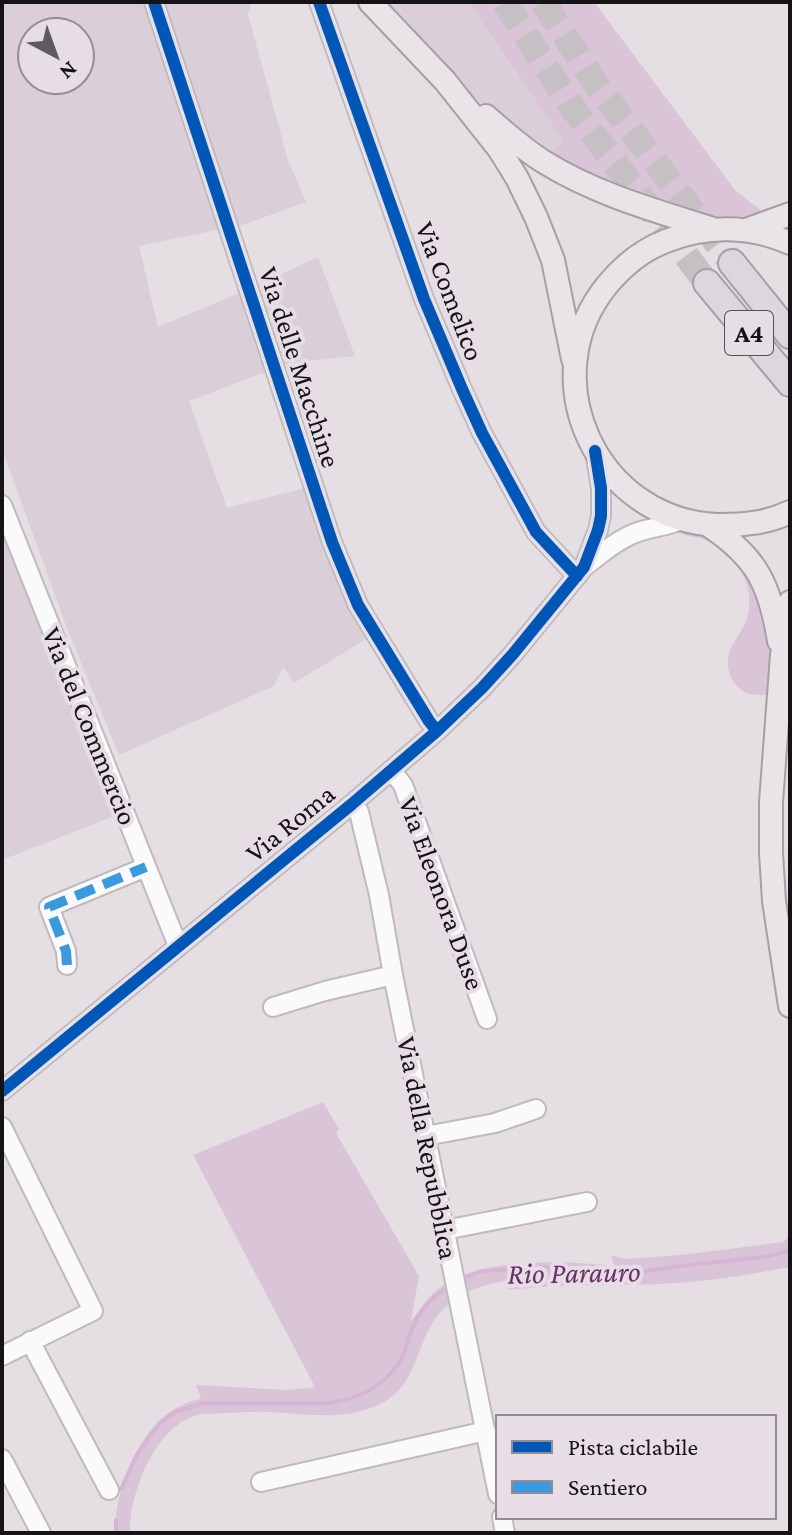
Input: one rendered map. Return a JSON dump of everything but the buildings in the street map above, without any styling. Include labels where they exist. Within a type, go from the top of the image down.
[{"type":"highway","name":"A4","points":[[732,263],[790,335]]},
{"type":"highway","name":"A4","points":[[707,283],[790,383]]},
{"type":"main road","points":[[370,2],[445,81],[499,149],[517,178],[553,260],[575,368]]},
{"type":"main road","points":[[445,81],[510,137],[542,161],[576,180],[606,195],[715,229]]},
{"type":"main road","points":[[746,230],[790,214]]},
{"type":"main road","points":[[790,243],[746,230],[715,229],[691,232],[642,253],[622,269],[590,310],[580,336],[575,368],[578,409],[595,451],[610,474],[630,492],[659,511],[707,525],[757,523],[790,512]]},
{"type":"main road","points":[[707,525],[743,551],[760,576],[775,615],[782,655]]},
{"type":"main road","points":[[790,602],[782,655],[771,802],[774,901],[790,1006]]},
{"type":"street","name":"Via delle Macchine","points":[[154,2],[332,542],[358,605],[437,731]]},
{"type":"street","name":"Via Comelico","points":[[319,2],[424,299],[482,433],[536,532],[580,572]]},
{"type":"street","points":[[580,572],[601,516],[601,488],[595,451]]},
{"type":"street","name":"Via del Commercio","points":[[2,505],[178,946]]},
{"type":"street","points":[[580,572],[621,540],[682,520]]},
{"type":"street","name":"Via Roma","points":[[2,1091],[437,731],[513,654],[580,572]]},
{"type":"street","name":"Via Eleonora Duse","points":[[391,770],[403,785],[487,1019]]},
{"type":"street","name":"Via della Repubblica","points":[[352,804],[359,812],[375,879],[496,1484]]},
{"type":"street","points":[[67,965],[66,951],[49,907],[146,867]]},
{"type":"street","points":[[273,1007],[393,975]]},
{"type":"street","points":[[426,1136],[495,1123],[536,1109]]},
{"type":"street","points":[[2,1127],[93,1311],[2,1356]]},
{"type":"street","points":[[445,1230],[587,1202]]},
{"type":"street","points":[[30,1341],[109,1490]]},
{"type":"street","points":[[261,1482],[486,1431]]},
{"type":"street","points":[[2,1459],[41,1533]]},
{"type":"shaded area","points":[[2,2],[252,2],[248,14],[288,160],[306,202],[246,224],[139,246],[158,327],[318,257],[355,356],[289,363],[189,401],[227,508],[317,485],[381,630],[294,683],[283,667],[274,686],[119,755],[68,631],[2,449]]},
{"type":"shaded area","points":[[384,2],[468,2],[564,142],[547,155],[513,132],[482,105]]},
{"type":"shaded area","points":[[468,2],[594,2],[735,190],[769,217],[742,220],[671,211],[547,155],[564,142]]},
{"type":"shaded area","points":[[2,526],[117,815],[2,860]]},
{"type":"shaded area","points":[[677,534],[705,535],[720,541],[752,579],[770,639],[768,695],[744,692],[729,672],[729,654],[748,615],[749,592],[741,570],[717,545]]},
{"type":"shaded area","points":[[323,1102],[339,1129],[336,1133],[419,1276],[411,1321],[439,1288],[457,1278],[500,1266],[548,1262],[614,1266],[611,1255],[626,1259],[680,1255],[783,1242],[790,1236],[790,1267],[689,1282],[509,1290],[507,1281],[476,1288],[440,1312],[430,1327],[410,1374],[395,1394],[384,1402],[342,1414],[253,1412],[202,1414],[186,1419],[159,1444],[149,1461],[134,1499],[130,1533],[115,1533],[121,1492],[137,1451],[149,1432],[164,1417],[181,1405],[201,1399],[196,1385],[288,1390],[315,1387],[193,1155]]},
{"type":"waterway","name":"Rio Parauro","points":[[461,1279],[481,1271],[545,1267],[632,1273],[766,1257],[790,1250]]},
{"type":"waterway","name":"Rio Parauro","points":[[121,1489],[150,1436],[161,1422],[177,1411],[204,1403],[329,1403],[359,1395],[377,1385],[401,1360],[421,1312],[450,1286]]},
{"type":"waterway","name":"Rio Parauro","points":[[116,1520],[116,1533]]},
{"type":"tunnel","points":[[505,2],[569,103],[707,283]]},
{"type":"tunnel","points":[[543,2],[596,84],[732,263]]},
{"type":"marked path","points":[[67,965],[66,951],[49,907],[146,867]]},
{"type":"cycle path","points":[[154,2],[332,542],[358,605],[437,731]]},
{"type":"cycle path","points":[[319,2],[424,299],[462,389],[482,433],[536,532],[577,576]]},
{"type":"cycle path","points":[[2,1091],[352,804],[482,688],[584,567],[601,516],[601,488],[595,451]]}]
